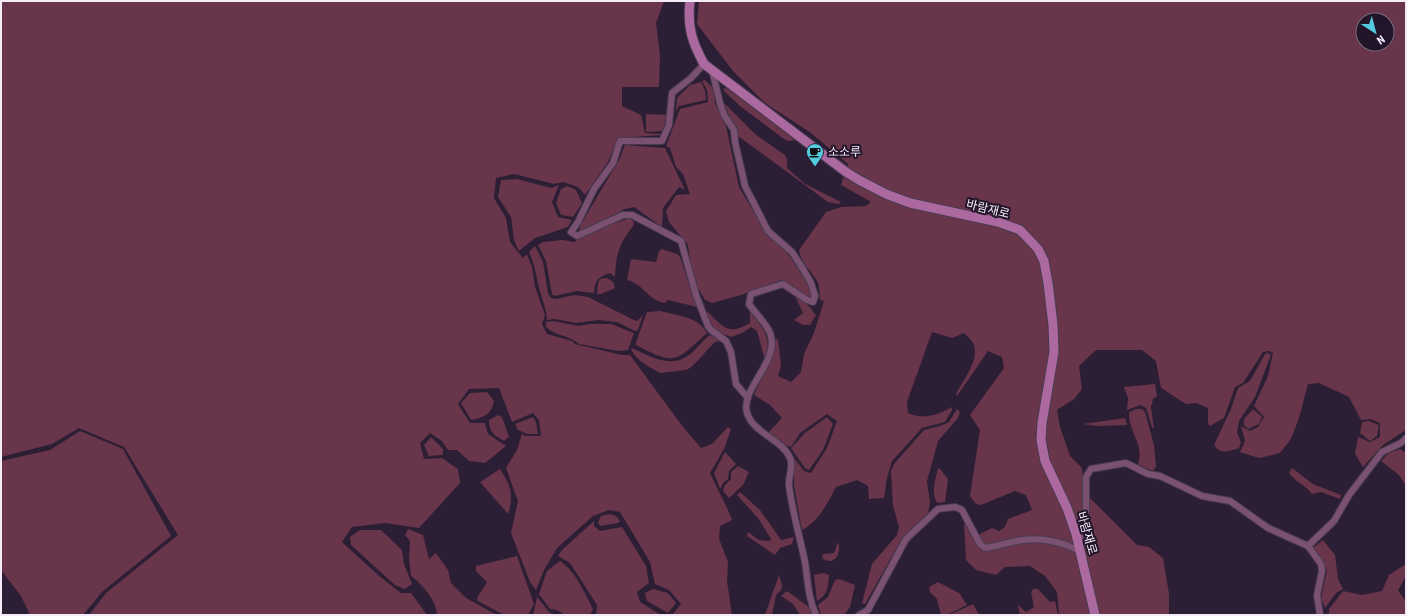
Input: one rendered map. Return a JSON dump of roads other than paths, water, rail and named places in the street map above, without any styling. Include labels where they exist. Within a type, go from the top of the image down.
[{"type":"street","name":"바람재로","points":[[690,1],[689,30],[696,49],[708,67],[859,180],[910,204],[998,222],[1020,230],[1038,248],[1044,261],[1048,283],[1054,352],[1042,423],[1041,440],[1045,461],[1067,508],[1078,541],[1095,615]]},
{"type":"street","points":[[748,398],[736,384],[731,352],[726,341],[708,326],[696,295],[681,241],[632,215],[623,215],[577,236],[571,232],[578,222],[594,189],[612,163],[620,141],[662,141],[669,125],[672,93],[708,67],[724,115],[734,130],[742,176],[748,193],[768,231],[792,252],[811,283],[816,296],[813,302],[807,300],[783,284],[751,294],[748,304],[770,333],[771,346],[764,367],[748,398],[747,412],[756,427],[783,448],[790,458],[792,465],[789,484],[807,576],[810,602],[816,615]]},
{"type":"street","points":[[1308,546],[1334,521],[1349,495],[1382,452],[1401,443],[1406,438]]},
{"type":"street","points":[[1078,541],[1086,526],[1086,477],[1091,469],[1126,463],[1148,474],[1160,476],[1202,496],[1230,500],[1268,528],[1308,546],[1321,564],[1322,572],[1317,595],[1320,615]]},
{"type":"street","points":[[859,615],[868,610],[906,540],[938,509],[955,507],[962,510],[980,544],[984,548],[998,547],[1012,541],[1055,540],[1068,544],[1080,552]]},
{"type":"place","name":"소소루","points":[[815,167]]}]
